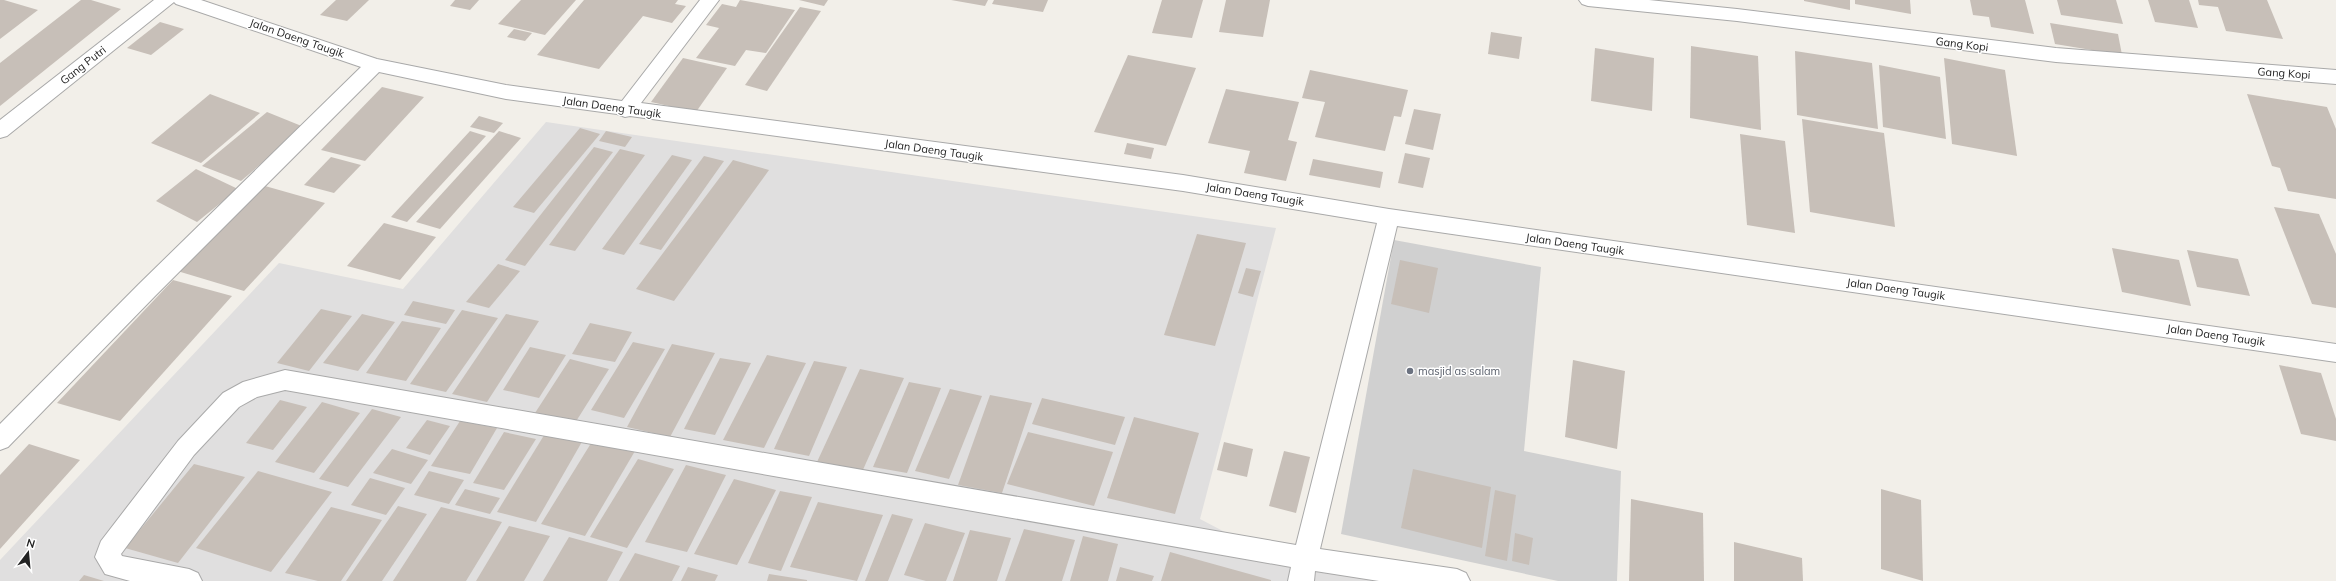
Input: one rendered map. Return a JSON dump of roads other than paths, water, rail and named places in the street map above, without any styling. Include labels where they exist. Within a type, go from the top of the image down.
[{"type":"street","name":"Gang Putri","points":[[0,131],[166,0]]},
{"type":"street","name":"Jalan Daeng Taugik","points":[[182,0],[375,65],[506,92],[625,110],[1183,183],[1290,199],[1389,217],[2336,353]]},
{"type":"street","points":[[625,110],[710,0]]},
{"type":"street","name":"Gang Kopi","points":[[1588,0],[1736,15],[2056,55],[2336,77]]},
{"type":"street","points":[[0,440],[147,290],[375,65]]},
{"type":"street","points":[[1301,581],[1305,558],[1389,217]]},
{"type":"street","points":[[189,581],[114,566],[108,557],[110,549],[186,448],[232,400],[251,389],[286,380],[1305,558],[1457,581]]},
{"type":"place","name":"masjid as salam","points":[[1410,371]]}]
